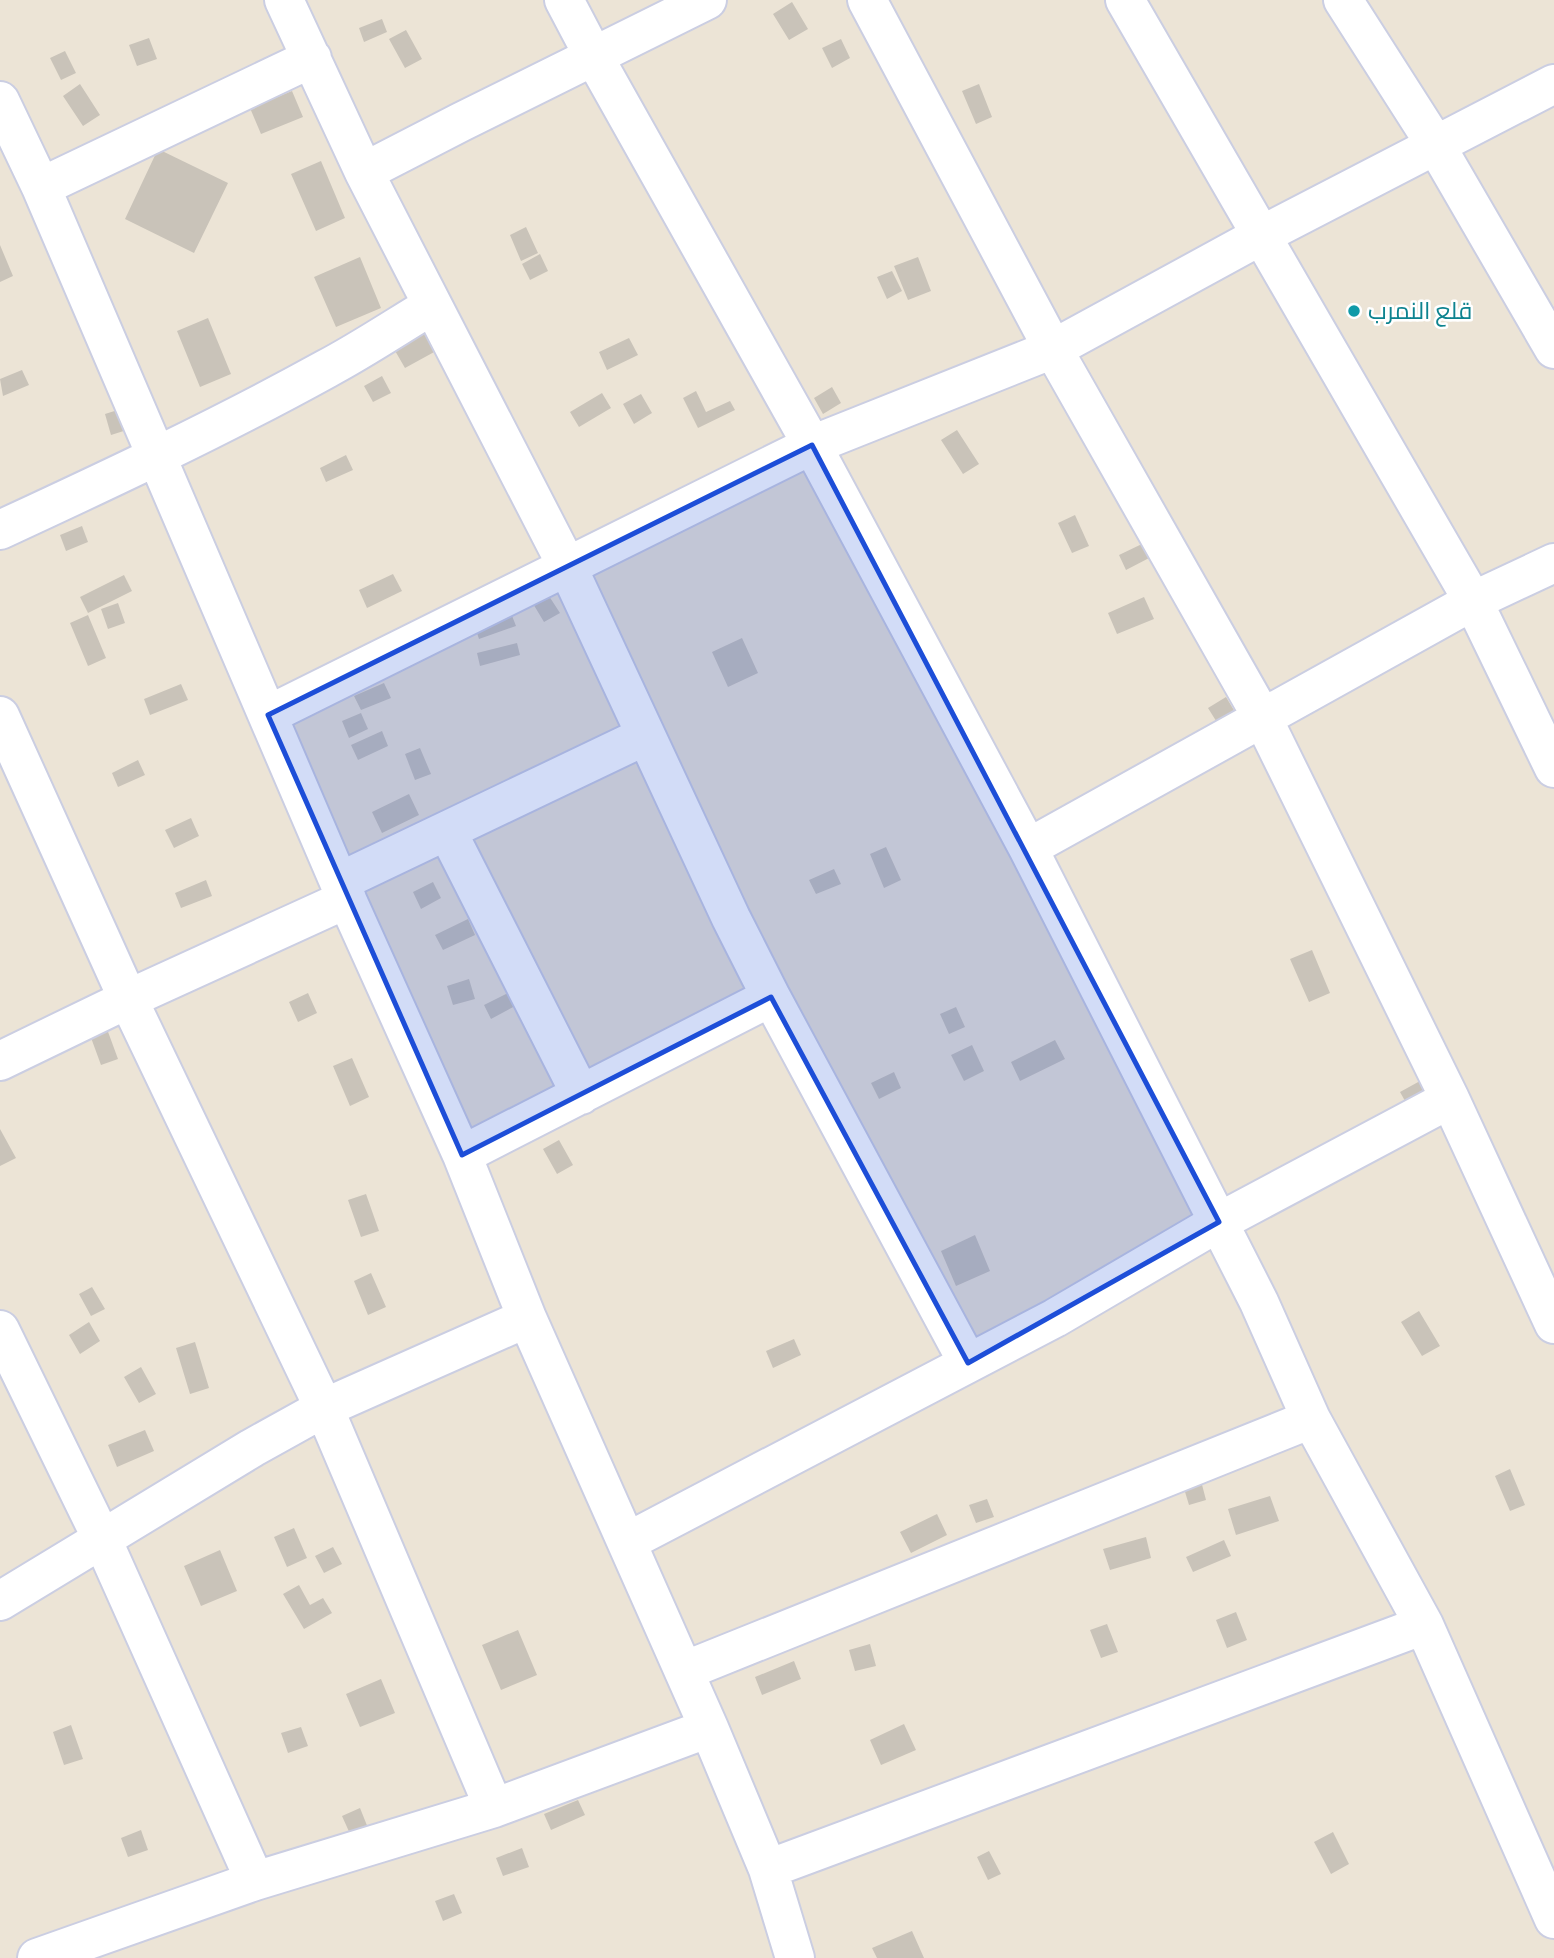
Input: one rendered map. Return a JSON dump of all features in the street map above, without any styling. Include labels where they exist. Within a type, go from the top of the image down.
[{"type":"street","points":[[284,0],[364,172],[568,568],[645,736],[771,997],[968,1363]]},
{"type":"street","points":[[564,0],[813,445],[1028,848],[1259,1302],[1311,1419],[1424,1625],[1554,1919]]},
{"type":"street","points":[[364,172],[707,0]]},
{"type":"street","points":[[867,0],[1053,349],[1262,717],[1450,1099],[1554,1324]]},
{"type":"street","points":[[1125,0],[1473,601],[1554,768]]},
{"type":"street","points":[[1343,0],[1435,144],[1554,349]]},
{"type":"street","points":[[41,187],[312,58]]},
{"type":"street","points":[[268,715],[813,445],[1053,349],[1262,235],[1554,84]]},
{"type":"street","points":[[0,101],[41,187],[343,890],[462,1156],[527,1318],[709,1728],[768,1869],[796,1958]]},
{"type":"street","points":[[0,530],[156,458],[328,368],[431,306]]},
{"type":"street","points":[[1028,848],[1473,601],[1554,563]]},
{"type":"street","points":[[0,716],[128,999],[324,1408],[494,1808]]},
{"type":"street","points":[[0,1061],[343,890],[447,831],[645,736]]},
{"type":"street","points":[[447,831],[581,1095]]},
{"type":"street","points":[[462,1156],[771,997]]},
{"type":"street","points":[[627,1542],[1055,1318],[1219,1222],[1450,1099]]},
{"type":"street","points":[[0,1601],[252,1448],[324,1408],[527,1318]]},
{"type":"street","points":[[0,1330],[102,1539],[255,1881]]},
{"type":"street","points":[[684,1671],[1311,1419]]},
{"type":"street","points":[[768,1869],[1424,1625]]},
{"type":"street","points":[[37,1958],[255,1881],[494,1808],[709,1728]]},
{"type":"highlighted area","points":[[812,445],[1219,1222],[968,1363],[771,997],[462,1155],[268,715]]},
{"type":"building","points":[[792,2],[808,29],[789,40],[773,14]]},
{"type":"building","points":[[382,19],[387,32],[364,42],[359,28]]},
{"type":"building","points":[[406,30],[422,59],[405,68],[389,39]]},
{"type":"building","points":[[149,38],[157,59],[137,66],[129,45]]},
{"type":"building","points":[[841,39],[850,58],[832,68],[822,48]]},
{"type":"building","points":[[65,51],[76,73],[61,80],[50,58]]},
{"type":"building","points":[[80,84],[100,115],[83,126],[63,96]]},
{"type":"building","points":[[979,84],[992,117],[976,124],[962,91]]},
{"type":"building","points":[[292,91],[303,117],[261,134],[250,108]]},
{"type":"building","points":[[158,149],[228,183],[194,253],[125,219]]},
{"type":"building","points":[[321,161],[345,218],[316,231],[291,174]]},
{"type":"building","points":[[526,227],[538,253],[521,261],[510,235]]},
{"type":"building","points":[[0,245],[13,276],[0,282]]},
{"type":"building","points":[[540,254],[548,271],[530,280],[522,264]]},
{"type":"building","points":[[360,257],[381,308],[336,327],[314,277]]},
{"type":"building","points":[[918,257],[931,291],[908,300],[894,266]]},
{"type":"building","points":[[892,271],[902,291],[887,299],[877,277]]},
{"type":"building","points":[[208,318],[231,374],[200,387],[177,331]]},
{"type":"building","points":[[426,332],[436,351],[405,368],[394,349]]},
{"type":"building","points":[[629,338],[638,355],[607,370],[599,352]]},
{"type":"building","points":[[22,370],[29,385],[3,396],[0,379]]},
{"type":"building","points":[[382,376],[391,393],[373,402],[364,386]]},
{"type":"building","points":[[832,387],[841,403],[823,414],[814,398]]},
{"type":"building","points":[[696,391],[706,412],[730,401],[735,410],[698,428],[683,398]]},
{"type":"building","points":[[602,393],[611,408],[579,427],[570,412]]},
{"type":"building","points":[[641,394],[652,413],[634,424],[623,404]]},
{"type":"building","points":[[124,408],[130,429],[111,435],[105,414]]},
{"type":"building","points":[[957,430],[979,464],[963,474],[941,440]]},
{"type":"building","points":[[346,455],[353,470],[326,482],[320,468]]},
{"type":"building","points":[[1075,515],[1089,546],[1072,553],[1058,523]]},
{"type":"building","points":[[82,526],[88,542],[66,551],[60,535]]},
{"type":"building","points":[[1144,543],[1151,557],[1126,570],[1119,555]]},
{"type":"building","points":[[393,574],[402,591],[367,608],[359,590]]},
{"type":"building","points":[[124,575],[132,591],[88,613],[80,597]]},
{"type":"building","points":[[547,593],[560,613],[544,622],[532,602]]},
{"type":"building","points":[[1144,597],[1154,619],[1117,634],[1108,613]]},
{"type":"building","points":[[118,603],[125,623],[108,629],[101,609]]},
{"type":"building","points":[[509,608],[516,626],[479,639],[473,621]]},
{"type":"building","points":[[88,615],[106,658],[88,666],[70,623]]},
{"type":"building","points":[[742,638],[758,673],[728,687],[712,652]]},
{"type":"building","points":[[517,643],[520,655],[480,666],[477,653]]},
{"type":"building","points":[[384,683],[391,698],[361,710],[354,696]]},
{"type":"building","points":[[181,684],[188,700],[150,715],[144,699]]},
{"type":"building","points":[[1226,697],[1235,712],[1218,724],[1208,708]]},
{"type":"building","points":[[361,713],[368,729],[349,738],[342,721]]},
{"type":"building","points":[[382,731],[388,746],[358,760],[351,745]]},
{"type":"building","points":[[420,748],[431,774],[415,780],[405,754]]},
{"type":"building","points":[[138,760],[145,775],[118,787],[112,773]]},
{"type":"building","points":[[409,794],[419,815],[382,833],[372,812]]},
{"type":"building","points":[[191,818],[199,836],[174,848],[165,830]]},
{"type":"building","points":[[886,847],[901,880],[884,888],[870,854]]},
{"type":"building","points":[[834,869],[841,884],[816,894],[809,880]]},
{"type":"building","points":[[206,880],[212,896],[181,908],[175,893]]},
{"type":"building","points":[[433,882],[441,898],[421,909],[413,892]]},
{"type":"building","points":[[468,919],[475,935],[443,950],[435,935]]},
{"type":"building","points":[[1312,950],[1330,993],[1309,1002],[1290,959]]},
{"type":"building","points":[[469,979],[475,999],[453,1005],[447,986]]},
{"type":"building","points":[[510,992],[517,1005],[491,1019],[484,1005]]},
{"type":"building","points":[[308,993],[317,1013],[298,1022],[289,1002]]},
{"type":"building","points":[[956,1007],[965,1027],[949,1034],[940,1014]]},
{"type":"building","points":[[107,1029],[118,1059],[101,1065],[90,1035]]},
{"type":"building","points":[[1055,1040],[1065,1059],[1020,1081],[1011,1062]]},
{"type":"building","points":[[972,1045],[984,1071],[964,1081],[951,1055]]},
{"type":"building","points":[[352,1058],[369,1097],[350,1106],[333,1066]]},
{"type":"building","points":[[894,1072],[901,1088],[879,1099],[871,1083]]},
{"type":"building","points":[[1420,1081],[1428,1098],[1409,1108],[1400,1092]]},
{"type":"building","points":[[0,1129],[16,1158],[0,1166]]},
{"type":"building","points":[[559,1140],[573,1165],[557,1174],[543,1149]]},
{"type":"building","points":[[366,1194],[379,1231],[361,1237],[348,1200]]},
{"type":"building","points":[[975,1235],[990,1271],[956,1286],[941,1251]]},
{"type":"building","points":[[371,1273],[386,1307],[368,1315],[354,1281]]},
{"type":"building","points":[[92,1287],[105,1309],[91,1316],[79,1294]]},
{"type":"building","points":[[1419,1311],[1440,1346],[1422,1356],[1401,1322]]},
{"type":"building","points":[[89,1322],[100,1341],[80,1354],[69,1335]]},
{"type":"building","points":[[794,1339],[801,1355],[773,1368],[766,1351]]},
{"type":"building","points":[[195,1342],[209,1388],[190,1394],[176,1348]]},
{"type":"building","points":[[141,1367],[156,1394],[139,1403],[124,1377]]},
{"type":"building","points":[[145,1430],[154,1451],[117,1467],[108,1445]]},
{"type":"building","points":[[1510,1469],[1525,1505],[1510,1511],[1495,1476]]},
{"type":"building","points":[[1200,1477],[1206,1500],[1189,1505],[1182,1482]]},
{"type":"building","points":[[1270,1496],[1279,1521],[1236,1535],[1228,1509]]},
{"type":"building","points":[[987,1499],[994,1517],[976,1523],[969,1505]]},
{"type":"building","points":[[937,1514],[947,1535],[911,1553],[900,1532]]},
{"type":"building","points":[[294,1528],[307,1558],[287,1567],[274,1537]]},
{"type":"building","points":[[1146,1537],[1151,1558],[1110,1570],[1103,1549]]},
{"type":"building","points":[[1224,1540],[1231,1556],[1193,1572],[1186,1557]]},
{"type":"building","points":[[333,1547],[342,1564],[324,1573],[315,1556]]},
{"type":"building","points":[[220,1550],[237,1591],[201,1606],[184,1566]]},
{"type":"building","points":[[299,1585],[310,1605],[323,1598],[332,1613],[304,1629],[283,1594]]},
{"type":"building","points":[[1236,1612],[1247,1640],[1227,1648],[1216,1620]]},
{"type":"building","points":[[1107,1624],[1118,1652],[1101,1658],[1090,1630]]},
{"type":"building","points":[[518,1630],[537,1675],[501,1690],[482,1645]]},
{"type":"building","points":[[870,1644],[876,1666],[855,1671],[849,1650]]},
{"type":"building","points":[[794,1661],[801,1679],[762,1695],[755,1677]]},
{"type":"building","points":[[381,1679],[395,1713],[360,1727],[346,1694]]},
{"type":"building","points":[[904,1724],[916,1750],[881,1765],[870,1740]]},
{"type":"building","points":[[71,1725],[83,1759],[64,1765],[53,1732]]},
{"type":"building","points":[[301,1727],[308,1746],[288,1753],[281,1733]]},
{"type":"building","points":[[578,1800],[585,1815],[551,1830],[544,1814]]},
{"type":"building","points":[[360,1808],[368,1828],[351,1836],[342,1816]]},
{"type":"building","points":[[141,1830],[148,1850],[128,1857],[121,1838]]},
{"type":"building","points":[[1333,1832],[1349,1864],[1331,1874],[1314,1842]]},
{"type":"building","points":[[522,1848],[529,1867],[503,1876],[496,1858]]},
{"type":"building","points":[[989,1851],[1001,1874],[988,1880],[977,1857]]},
{"type":"building","points":[[454,1894],[462,1913],[443,1921],[435,1901]]},
{"type":"building","points":[[912,1931],[924,1958],[877,1958],[872,1948]]},
{"type":"place","name":"قلع النمرب","points":[[1354,311]]}]
